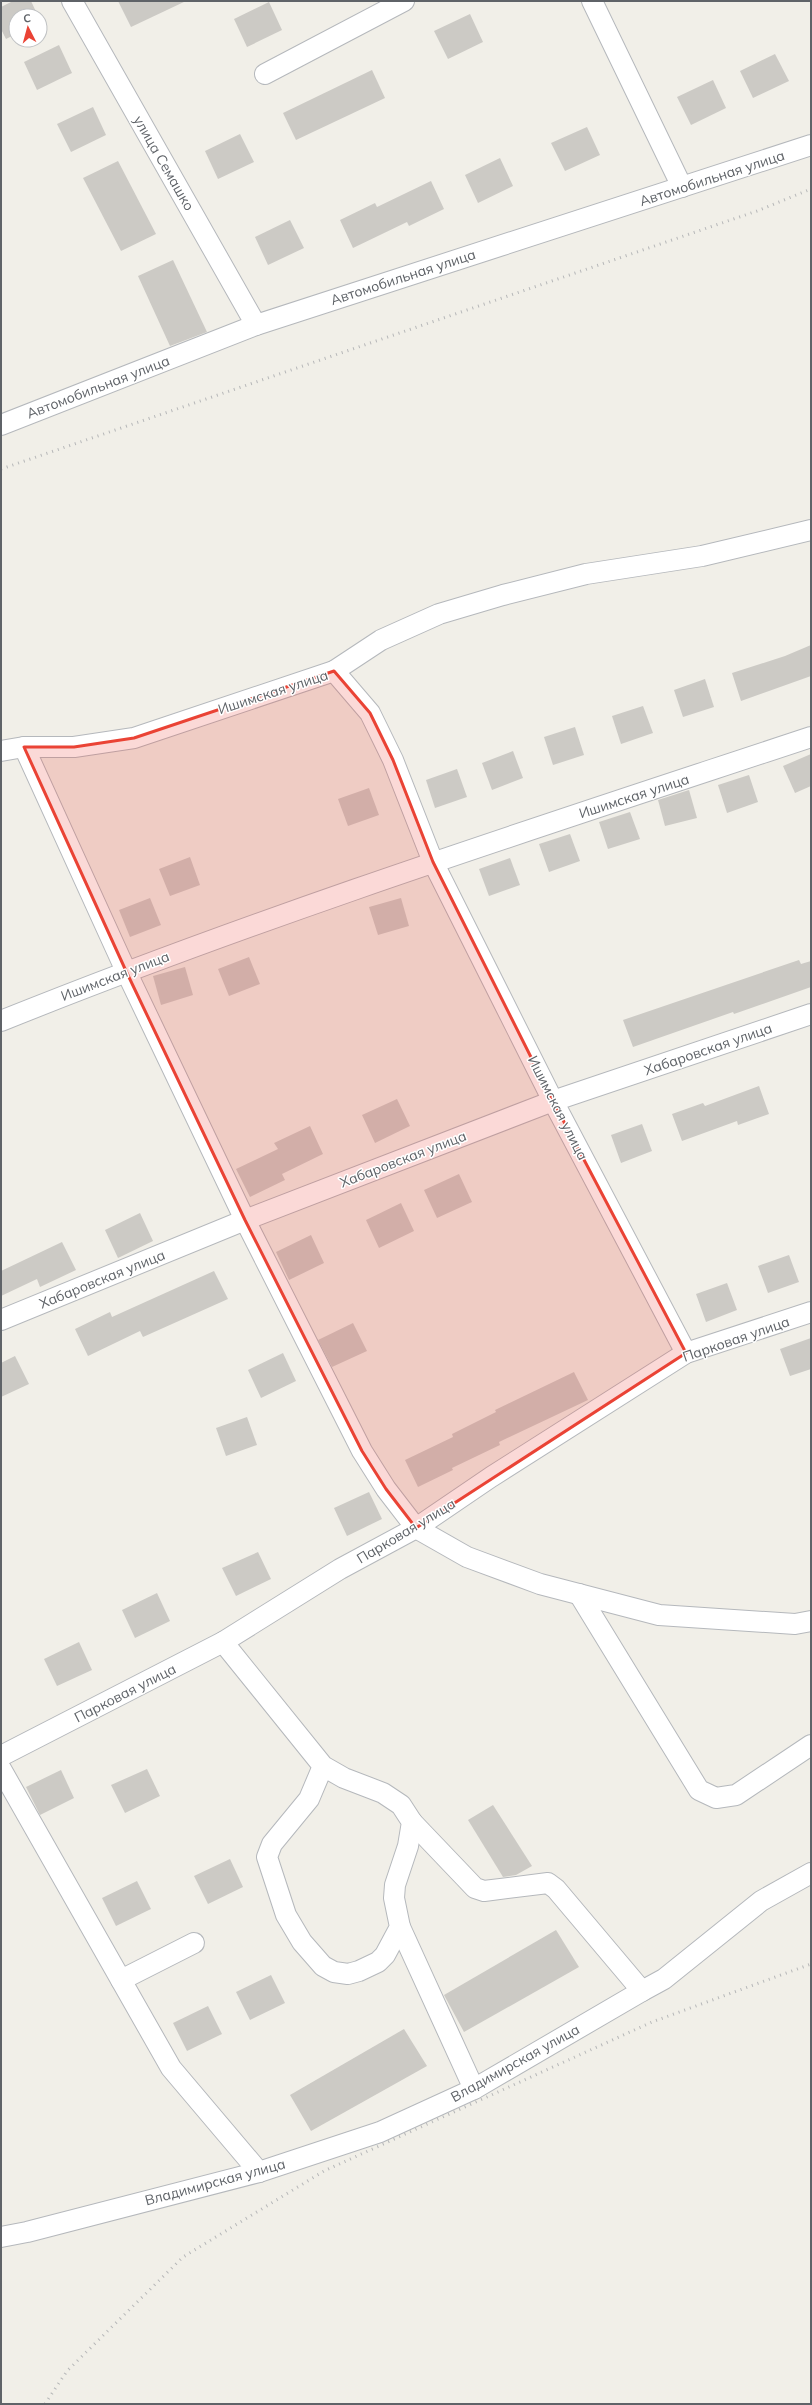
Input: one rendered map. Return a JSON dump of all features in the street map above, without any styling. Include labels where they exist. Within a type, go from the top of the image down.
[{"type":"street","name":"улица Семашко","points":[[72,1],[256,325]]},
{"type":"street","points":[[265,74],[404,1]]},
{"type":"street","points":[[592,1],[682,187]]},
{"type":"street","name":"Автомобильная улица","points":[[1,425],[256,325],[811,145]]},
{"type":"street","points":[[334,671],[381,640],[439,614],[503,595],[586,574],[702,556],[811,530]]},
{"type":"street","name":"Ишимская улица","points":[[1,751],[24,747],[74,747],[134,738],[334,671],[370,713],[393,760],[433,862],[553,1101],[686,1353]]},
{"type":"street","name":"Ишимская улица","points":[[1,1021],[126,971],[433,862],[811,737]]},
{"type":"street","points":[[24,747],[126,971],[245,1220],[362,1451],[386,1489],[416,1528],[467,1557],[540,1584],[658,1615],[795,1624],[811,1621]]},
{"type":"street","name":"Хабаровская улица","points":[[1,1320],[245,1220],[553,1101],[811,1014]]},
{"type":"street","name":"Парковая улица","points":[[1,1756],[223,1642],[340,1569],[416,1528],[491,1476],[686,1353],[811,1312]]},
{"type":"street","points":[[579,1594],[699,1790],[716,1798],[736,1795],[811,1745]]},
{"type":"street","points":[[223,1642],[323,1766],[344,1778],[383,1793],[401,1805],[412,1822],[475,1888],[484,1891],[548,1883],[556,1888],[642,1990]]},
{"type":"street","points":[[323,1766],[310,1799],[272,1844],[267,1857],[286,1915],[302,1942],[323,1966],[334,1972],[348,1974],[378,1962],[385,1955],[400,1927]]},
{"type":"street","points":[[1,1770],[171,2068],[259,2172]]},
{"type":"street","points":[[412,1822],[408,1846],[395,1885],[394,1898],[400,1927],[474,2089]]},
{"type":"street","name":"Владимирская улица","points":[[1,2236],[27,2232],[259,2172],[380,2132],[474,2089],[642,1990],[664,1980],[760,1901],[811,1873]]},
{"type":"street","points":[[121,1980],[194,1942]]},
{"type":"highlighted area","points":[[334,671],[370,713],[393,760],[433,862],[553,1101],[686,1353],[416,1528],[386,1489],[362,1451],[245,1220],[126,971],[24,747],[74,747],[134,738]]},
{"type":"building","points":[[13,1],[31,1],[34,8],[8,8],[8,38],[6,39],[1,29],[1,7]]},
{"type":"building","points":[[118,1],[186,1],[131,27]]},
{"type":"building","points":[[269,2],[282,30],[247,47],[234,19]]},
{"type":"building","points":[[470,14],[483,42],[448,59],[434,31]]},
{"type":"building","points":[[59,45],[72,73],[37,90],[24,62]]},
{"type":"building","points":[[775,54],[789,81],[753,98],[740,71]]},
{"type":"building","points":[[372,70],[385,98],[296,140],[283,113]]},
{"type":"building","points":[[713,80],[726,108],[691,125],[677,97]]},
{"type":"building","points":[[93,107],[106,135],[71,152],[57,124]]},
{"type":"building","points":[[587,127],[600,155],[565,171],[551,143]]},
{"type":"building","points":[[240,134],[254,162],[218,179],[205,151]]},
{"type":"building","points":[[500,158],[513,186],[478,203],[465,175]]},
{"type":"building","points":[[118,161],[156,234],[121,251],[83,178]]},
{"type":"building","points":[[431,181],[444,209],[409,226],[407,222],[353,248],[340,220],[375,203],[377,207]]},
{"type":"building","points":[[290,220],[304,248],[268,265],[255,237]]},
{"type":"building","points":[[173,260],[207,332],[170,346],[138,276]]},
{"type":"building","points":[[811,645],[811,676],[741,701],[732,673],[785,656]]},
{"type":"building","points":[[705,679],[714,707],[683,717],[674,690]]},
{"type":"building","points":[[643,706],[653,733],[621,744],[612,716]]},
{"type":"building","points":[[575,727],[584,755],[553,765],[544,737]]},
{"type":"building","points":[[513,751],[523,778],[492,790],[482,763]]},
{"type":"building","points":[[811,754],[811,786],[795,793],[783,766]]},
{"type":"building","points":[[457,769],[467,797],[435,808],[426,780]]},
{"type":"building","points":[[749,775],[758,802],[727,813],[718,785]]},
{"type":"building","points":[[369,788],[379,815],[348,826],[338,799]]},
{"type":"building","points":[[689,790],[697,818],[665,826],[658,800]]},
{"type":"building","points":[[630,812],[640,839],[608,849],[599,822]]},
{"type":"building","points":[[570,834],[580,861],[549,872],[539,844]]},
{"type":"building","points":[[190,857],[200,885],[170,896],[159,869]]},
{"type":"building","points":[[510,858],[520,885],[489,896],[479,869]]},
{"type":"building","points":[[150,898],[161,925],[130,937],[119,910]]},
{"type":"building","points":[[401,898],[409,926],[378,935],[369,907]]},
{"type":"building","points":[[249,957],[260,984],[229,996],[218,969]]},
{"type":"building","points":[[799,960],[801,964],[811,961],[811,987],[734,1014],[733,1012],[633,1047],[623,1020]]},
{"type":"building","points":[[185,967],[193,995],[161,1005],[153,976]]},
{"type":"building","points":[[759,1086],[769,1114],[738,1125],[737,1121],[682,1141],[672,1114],[703,1103],[705,1106]]},
{"type":"building","points":[[397,1099],[410,1126],[375,1143],[362,1115]]},
{"type":"building","points":[[642,1124],[652,1151],[621,1163],[611,1135]]},
{"type":"building","points":[[310,1126],[323,1154],[282,1174],[285,1180],[250,1197],[236,1169],[278,1149],[274,1143]]},
{"type":"building","points":[[459,1174],[472,1202],[437,1218],[424,1190]]},
{"type":"building","points":[[401,1203],[414,1231],[379,1248],[366,1220]]},
{"type":"building","points":[[140,1213],[153,1241],[118,1258],[105,1230]]},
{"type":"building","points":[[311,1235],[324,1263],[289,1280],[276,1252]]},
{"type":"building","points":[[62,1242],[76,1270],[40,1287],[37,1279],[1,1296],[1,1271]]},
{"type":"building","points":[[789,1255],[799,1282],[768,1293],[758,1266]]},
{"type":"building","points":[[214,1271],[228,1299],[143,1337],[140,1331],[88,1356],[75,1329],[110,1312],[112,1317]]},
{"type":"building","points":[[727,1283],[737,1310],[706,1322],[696,1294]]},
{"type":"building","points":[[353,1323],[367,1351],[332,1367],[318,1340]]},
{"type":"building","points":[[811,1338],[811,1369],[790,1376],[780,1349]]},
{"type":"building","points":[[283,1353],[296,1381],[261,1398],[248,1370]]},
{"type":"building","points":[[15,1356],[29,1384],[1,1397],[1,1363]]},
{"type":"building","points":[[574,1372],[588,1400],[499,1442],[500,1445],[452,1468],[453,1470],[418,1487],[405,1460],[453,1437],[452,1434],[496,1412],[495,1410]]},
{"type":"building","points":[[247,1417],[257,1445],[226,1456],[216,1428]]},
{"type":"building","points":[[369,1492],[382,1519],[347,1536],[334,1508]]},
{"type":"building","points":[[258,1552],[271,1579],[236,1596],[222,1568]]},
{"type":"building","points":[[157,1593],[170,1621],[135,1638],[122,1610]]},
{"type":"building","points":[[79,1642],[92,1670],[57,1686],[44,1659]]},
{"type":"building","points":[[147,1769],[160,1796],[125,1813],[111,1785]]},
{"type":"building","points":[[61,1770],[74,1798],[40,1815],[26,1787]]},
{"type":"building","points":[[493,1805],[532,1866],[516,1875],[503,1877],[468,1820]]},
{"type":"building","points":[[230,1859],[243,1887],[208,1904],[194,1876]]},
{"type":"building","points":[[137,1881],[151,1909],[116,1926],[102,1898]]},
{"type":"building","points":[[556,1930],[579,1967],[464,2032],[444,1995]]},
{"type":"building","points":[[271,1975],[285,2003],[250,2020],[236,1992]]},
{"type":"building","points":[[208,2006],[222,2034],[187,2051],[173,2023]]},
{"type":"building","points":[[404,2029],[427,2066],[311,2131],[290,2095]]},
{"type":"railway","points":[[1,469],[757,211],[811,189]]},
{"type":"railway","points":[[45,2404],[67,2371],[183,2257],[324,2171],[652,2022],[811,1964]]}]
